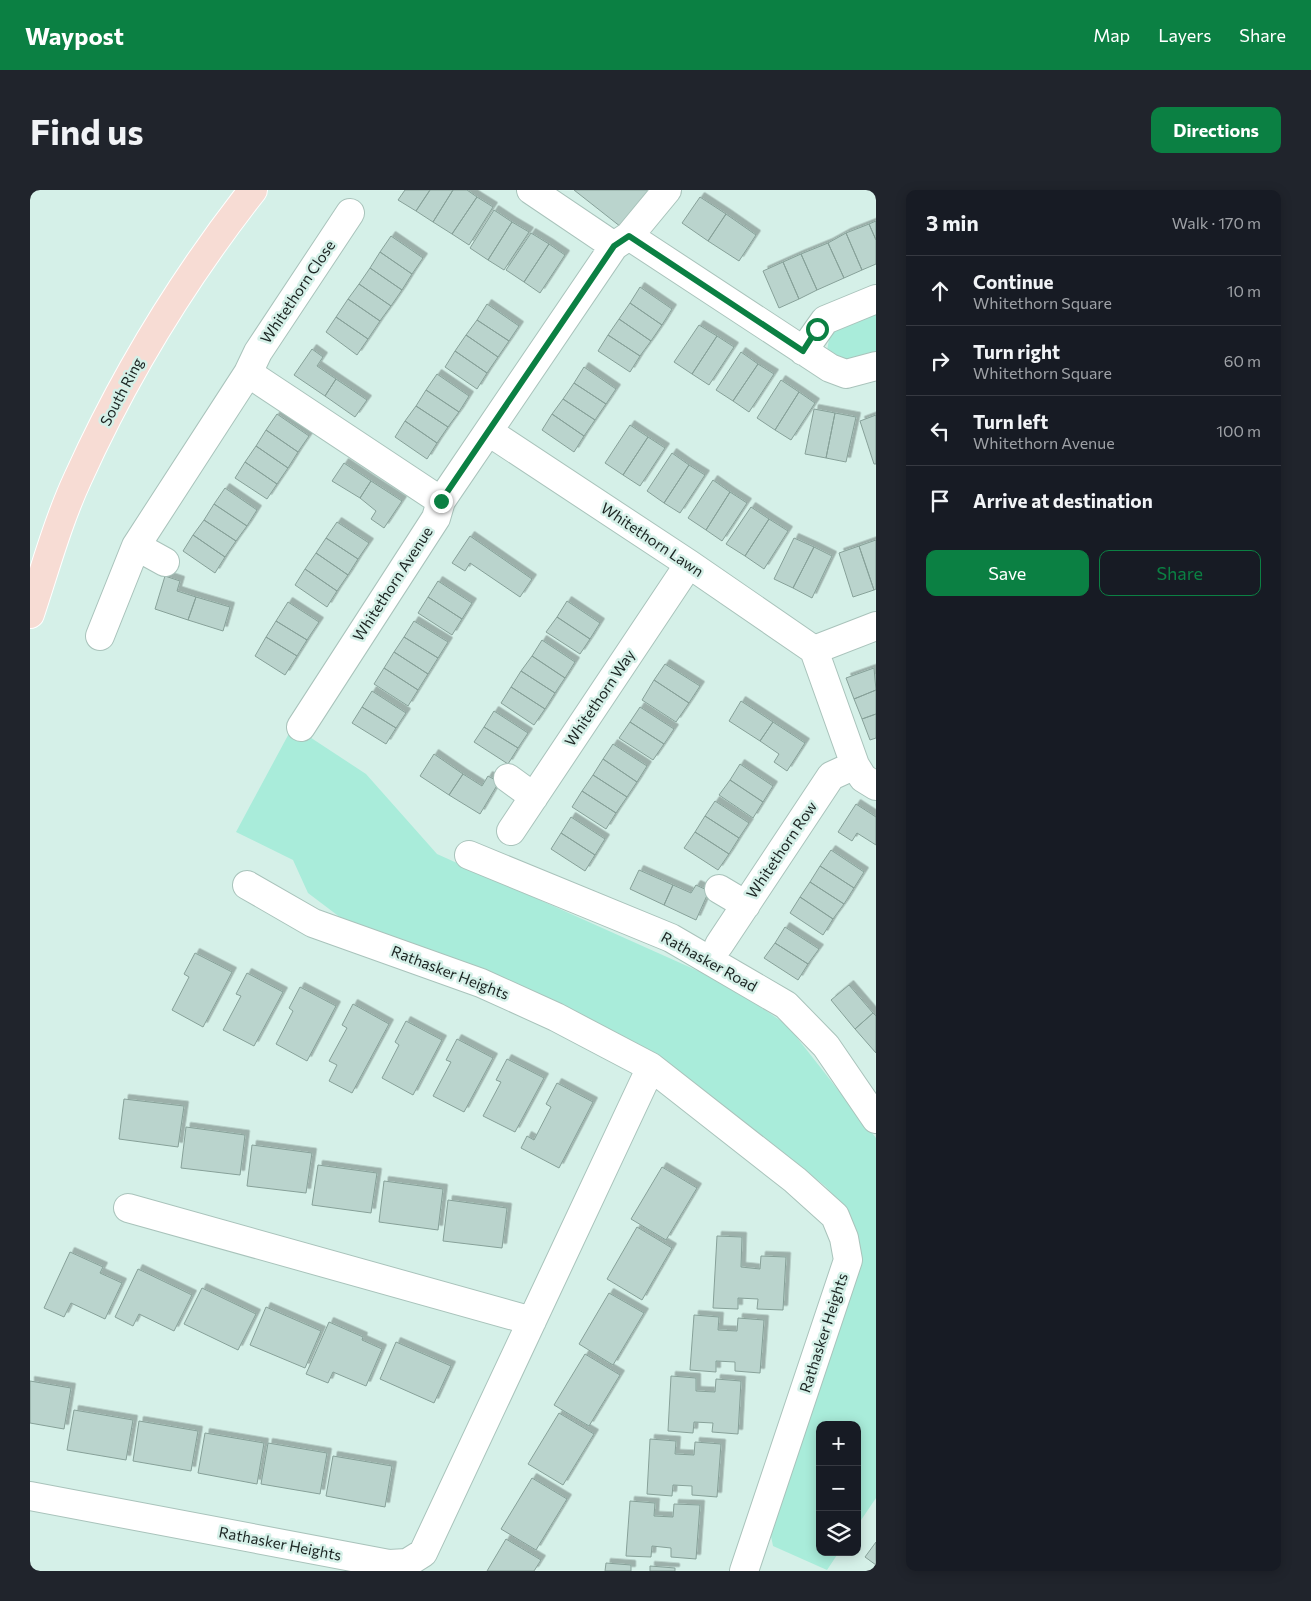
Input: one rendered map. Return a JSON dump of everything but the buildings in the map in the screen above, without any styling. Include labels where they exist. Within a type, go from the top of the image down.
[{"type":"main road","name":"South Ring","points":[[30,614],[77,479],[133,369],[217,235],[253,190]]},
{"type":"street","points":[[531,190],[622,241],[830,368],[846,374],[876,366]]},
{"type":"street","name":"Whitethorn Avenue","points":[[301,713],[436,518],[441,501],[622,241],[667,190]]},
{"type":"street","name":"Whitethorn Close","points":[[100,636],[136,546],[248,373],[258,352],[350,213]]},
{"type":"street","points":[[803,351],[825,320],[876,299]]},
{"type":"street","points":[[248,373],[441,501]]},
{"type":"street","name":"Whitethorn Lawn","points":[[489,432],[689,564],[814,650]]},
{"type":"street","points":[[136,546],[165,562]]},
{"type":"street","name":"Whitethorn Way","points":[[511,832],[689,564]]},
{"type":"street","points":[[876,626],[814,650],[854,765],[863,778],[876,786]]},
{"type":"street","name":"Whitethorn Row","points":[[719,945],[831,776],[854,765]]},
{"type":"street","points":[[508,778],[534,797]]},
{"type":"street","name":"Rathasker Road","points":[[469,854],[671,938],[786,1005],[826,1046],[876,1119]]},
{"type":"street","name":"Rathasker Heights","points":[[247,885],[313,923],[482,983],[556,1017],[651,1067],[795,1180],[835,1216],[844,1238],[848,1260],[754,1567]]},
{"type":"street","points":[[719,889],[746,905]]},
{"type":"street","name":"Rathasker Heights","points":[[30,1496],[389,1564],[406,1563],[423,1553],[651,1067]]},
{"type":"street","points":[[128,1208],[532,1321]]},
{"type":"green space","points":[[876,314],[876,355],[849,365],[827,351],[830,333]]},
{"type":"green space","points":[[293,726],[366,774],[437,854],[725,983],[787,1025],[876,1138],[876,1498],[861,1520],[861,1421],[816,1421],[816,1556],[836,1556],[827,1570],[773,1546],[769,1526],[845,1313],[861,1254],[847,1210],[825,1186],[732,1112],[657,1058],[345,921],[308,893],[293,860],[236,832]]},
{"type":"route","points":[[441,501],[614,246],[629,236],[803,351],[817,329]]}]
